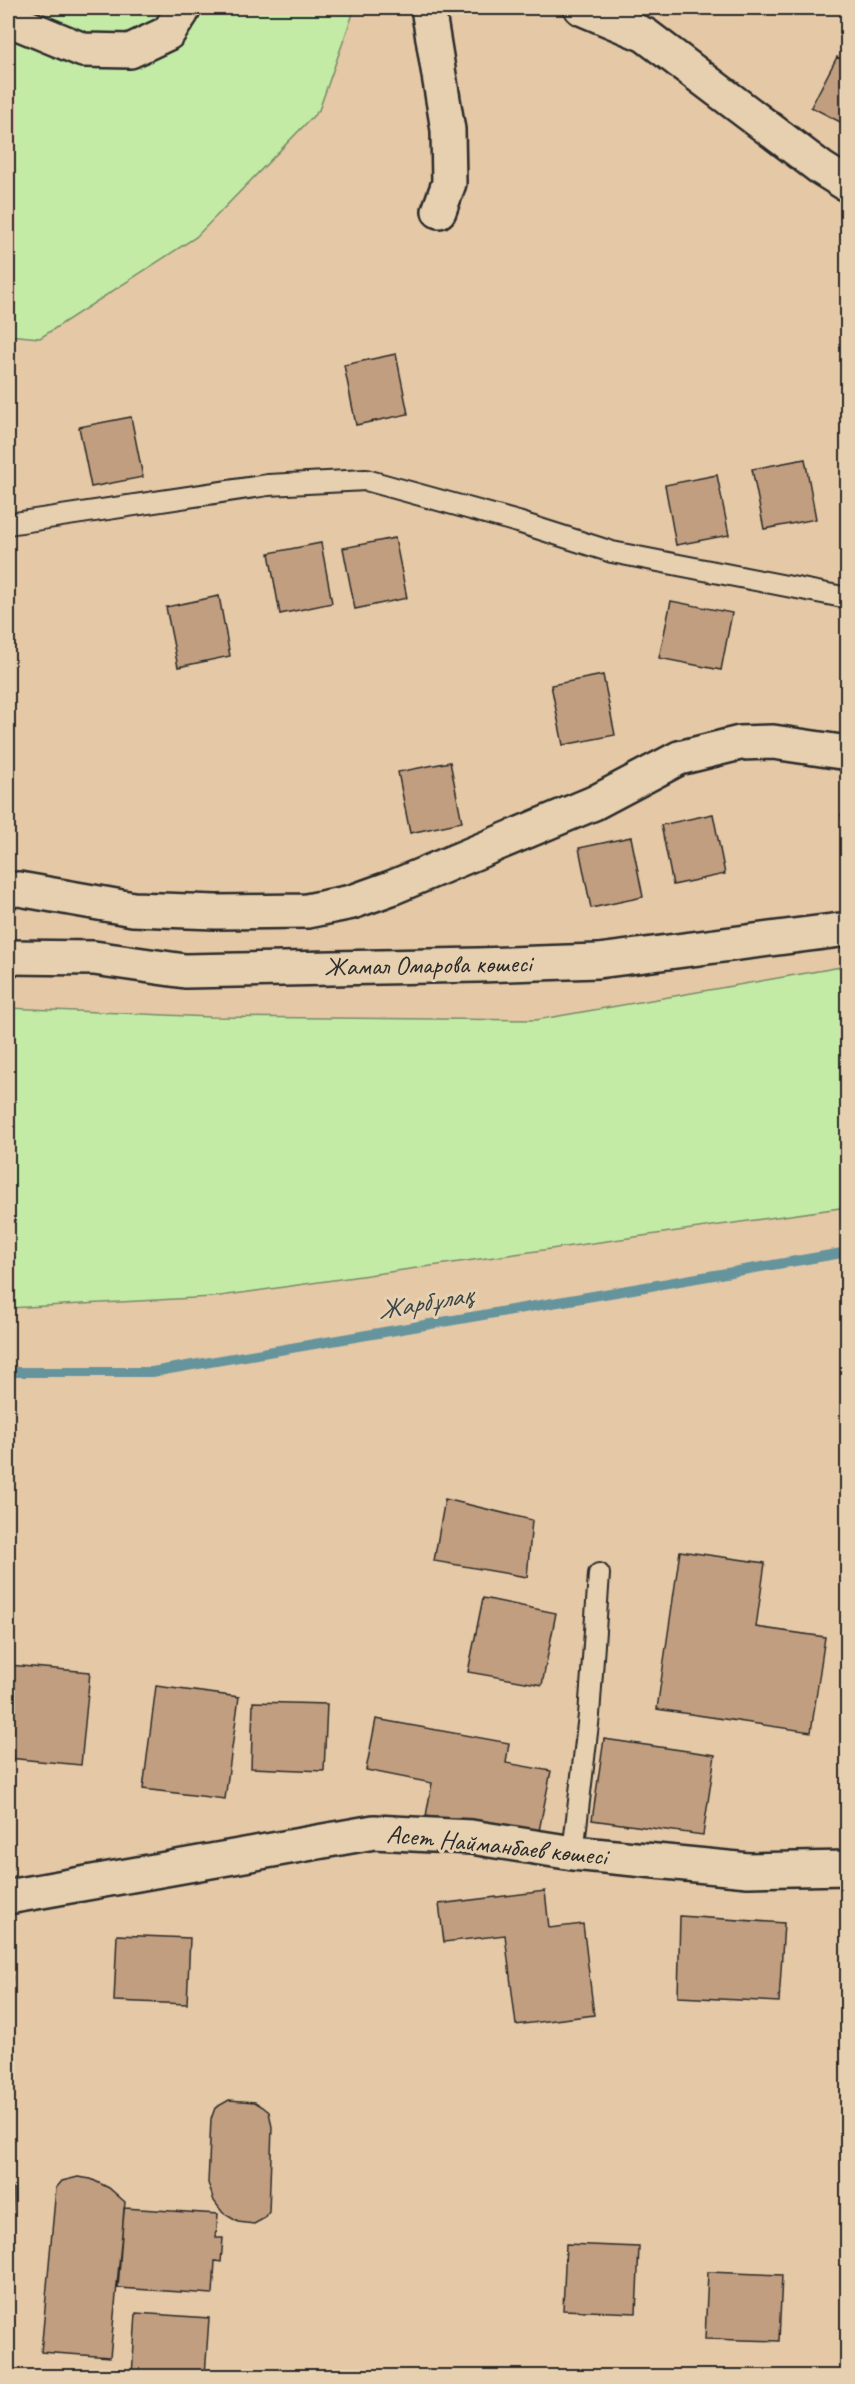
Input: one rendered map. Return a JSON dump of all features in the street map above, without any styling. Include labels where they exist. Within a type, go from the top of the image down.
[{"type":"street","points":[[8,19],[83,50],[130,51],[168,33],[182,12],[182,8]]},
{"type":"street","points":[[429,8],[448,130],[449,183],[440,211]]},
{"type":"street","points":[[581,8],[645,35],[821,168],[848,185]]},
{"type":"street","points":[[8,890],[19,889],[133,909],[216,912],[307,911],[352,902],[391,888],[594,803],[680,758],[740,743],[762,742],[848,753]]},
{"type":"street","name":"Жамал Омарова көшесі","points":[[8,957],[94,958],[185,971],[478,965],[598,961],[848,929]]},
{"type":"street","name":"Асет Найманбаев көшесі","points":[[8,1898],[375,1832],[471,1837],[573,1853],[748,1870],[848,1868]]},
{"type":"lane","points":[[8,524],[268,485],[366,480],[518,522],[612,552],[848,598]]},
{"type":"lane","points":[[573,1853],[589,1715],[599,1574]]},
{"type":"green space","points":[[8,8],[355,8],[319,110],[196,237],[40,338],[8,335]]},
{"type":"green space","points":[[847,966],[847,1207],[213,1297],[8,1308],[8,1008],[210,1017],[536,1020]]},
{"type":"building","points":[[837,57],[848,62],[848,126],[811,107]]},
{"type":"building","points":[[396,354],[408,414],[356,425],[344,365]]},
{"type":"building","points":[[131,417],[143,477],[91,487],[79,427]]},
{"type":"building","points":[[805,459],[816,519],[764,529],[752,469]]},
{"type":"building","points":[[717,475],[729,535],[676,545],[665,485]]},
{"type":"building","points":[[395,538],[407,598],[355,609],[343,548]]},
{"type":"building","points":[[321,543],[332,603],[280,614],[269,553]]},
{"type":"building","points":[[219,596],[230,656],[178,667],[166,607]]},
{"type":"building","points":[[671,601],[732,613],[721,670],[659,658]]},
{"type":"building","points":[[603,675],[615,735],[563,745],[551,685]]},
{"type":"building","points":[[450,762],[462,822],[410,833],[398,772]]},
{"type":"building","points":[[848,813],[848,849],[841,814]]},
{"type":"building","points":[[713,814],[725,874],[673,885],[661,825]]},
{"type":"building","points":[[631,837],[643,897],[591,908],[579,848]]},
{"type":"building","points":[[445,1499],[532,1520],[527,1577],[434,1561]]},
{"type":"building","points":[[680,1551],[765,1563],[756,1627],[825,1637],[811,1732],[657,1709]]},
{"type":"building","points":[[483,1598],[556,1613],[542,1685],[468,1672]]},
{"type":"building","points":[[9,1665],[90,1672],[81,1765],[8,1758]]},
{"type":"building","points":[[156,1686],[239,1697],[225,1799],[143,1789]]},
{"type":"building","points":[[253,1702],[327,1704],[324,1771],[251,1768]]},
{"type":"building","points":[[376,1719],[509,1743],[506,1763],[551,1771],[538,1836],[426,1816],[432,1783],[366,1770]]},
{"type":"building","points":[[604,1739],[715,1755],[703,1835],[592,1820]]},
{"type":"building","points":[[545,1891],[549,1928],[583,1924],[594,2015],[516,2025],[505,1935],[444,1942],[439,1904]]},
{"type":"building","points":[[680,1916],[784,1923],[779,2002],[678,1997]]},
{"type":"building","points":[[117,1935],[190,1938],[187,2004],[114,2001]]},
{"type":"building","points":[[8,1945],[13,1945],[11,2026],[8,2025]]},
{"type":"building","points":[[229,2100],[255,2102],[269,2112],[272,2127],[269,2212],[265,2218],[254,2224],[238,2222],[223,2213],[214,2201],[208,2183],[211,2119],[215,2108]]},
{"type":"building","points":[[78,2177],[91,2179],[109,2188],[125,2202],[110,2357],[41,2352],[56,2188],[62,2181]]},
{"type":"building","points":[[8,2189],[13,2189],[9,2356],[8,2356]]},
{"type":"building","points":[[124,2208],[218,2214],[216,2238],[223,2238],[221,2262],[215,2261],[213,2294],[118,2288]]},
{"type":"building","points":[[566,2244],[639,2247],[636,2313],[563,2310]]},
{"type":"building","points":[[708,2272],[782,2275],[779,2341],[705,2339]]},
{"type":"building","points":[[136,2313],[209,2318],[205,2376],[132,2376]]},
{"type":"waterway","name":"Жарбұлақ","points":[[8,1372],[152,1372],[848,1252]]}]
